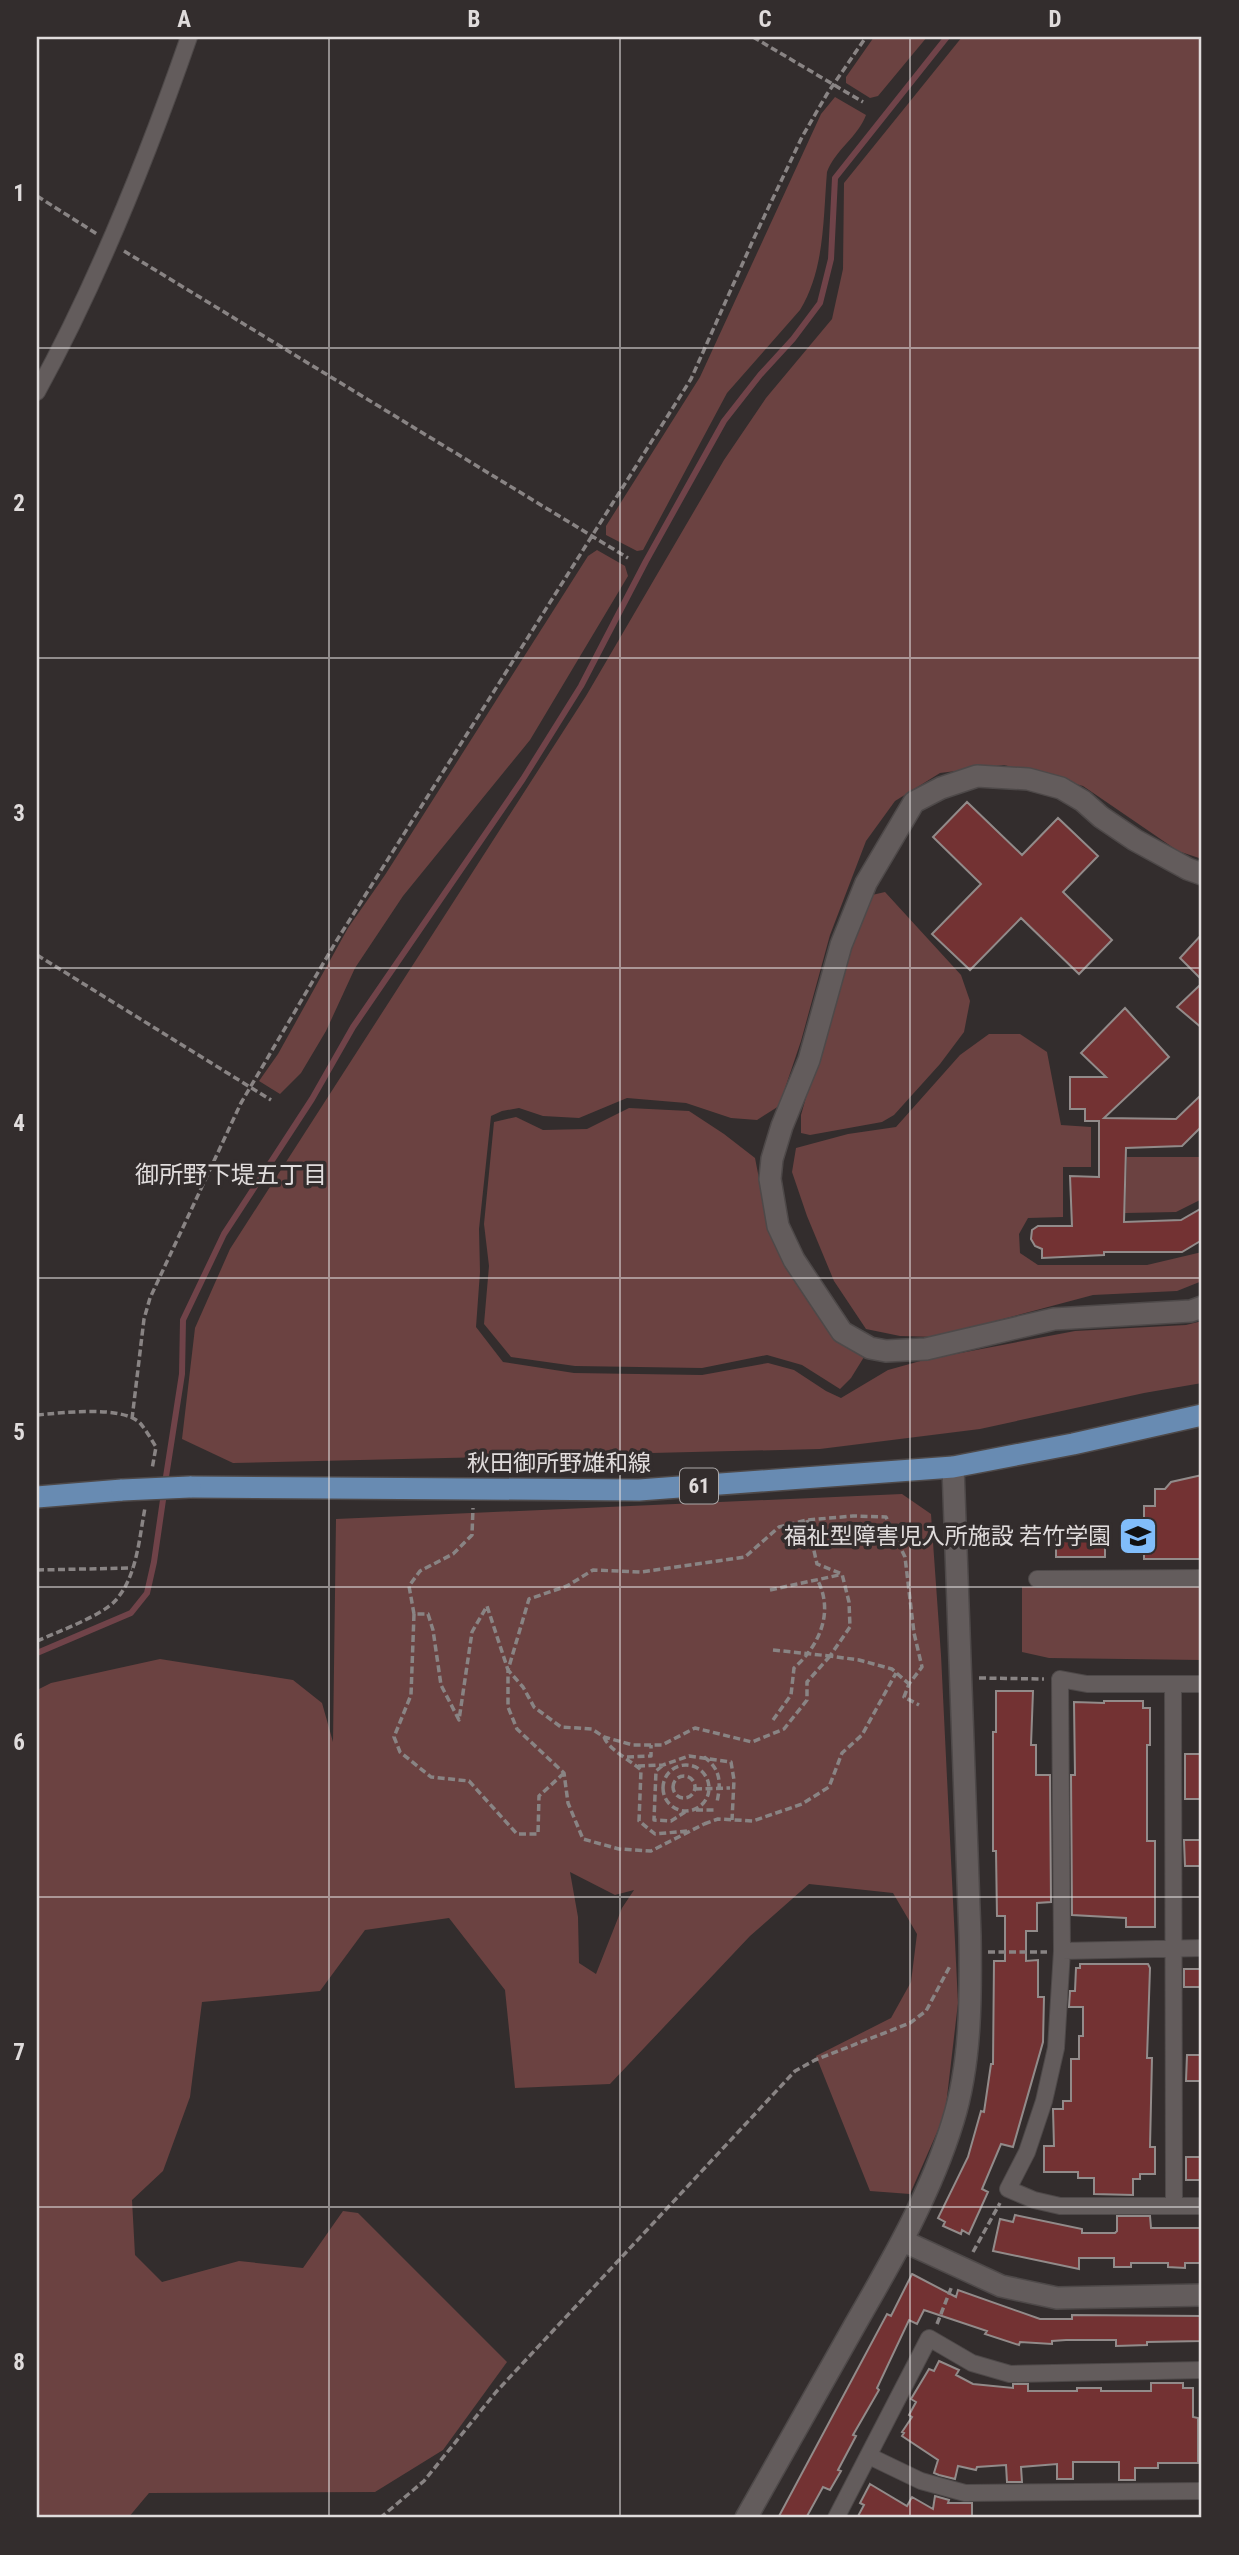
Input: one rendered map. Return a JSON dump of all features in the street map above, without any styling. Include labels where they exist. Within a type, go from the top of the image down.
[{"type":"main road","name":"秋田御所野雄和線","points":[[37,1497],[190,1487],[639,1490],[953,1467],[1202,1416]]},
{"type":"street","points":[[37,392],[110,242],[156,132],[189,37]]},
{"type":"street","points":[[1202,874],[1135,840],[1061,788],[1028,779],[977,776],[941,788],[914,802],[866,883],[841,946],[809,1060],[782,1126],[772,1159],[770,1179],[778,1226],[794,1260],[842,1332],[870,1348],[886,1351],[926,1349],[1054,1319],[1191,1311],[1202,1307]]},
{"type":"street","points":[[746,2518],[903,2241],[953,2121],[964,2067],[969,2007],[969,1863],[953,1467]]},
{"type":"street","points":[[1037,1579],[1202,1578]]},
{"type":"street","points":[[1202,1685],[1087,1684],[1060,1679],[1062,1951],[1053,2070],[1027,2152],[1008,2189],[1034,2200],[1060,2206],[1202,2206]]},
{"type":"street","points":[[1173,1685],[1174,2206]]},
{"type":"street","points":[[1062,1951],[1202,1948]]},
{"type":"street","points":[[903,2241],[1001,2286],[1057,2298],[1202,2295]]},
{"type":"street","points":[[836,2518],[929,2337],[972,2363],[1010,2374],[1202,2370]]},
{"type":"street","points":[[869,2456],[921,2481],[965,2493],[1202,2491]]},
{"type":"path","points":[[753,37],[863,102]]},
{"type":"path","points":[[132,1419],[144,1319],[150,1298],[241,1103],[337,940],[691,379],[802,137],[866,37]]},
{"type":"path","points":[[37,196],[628,558]]},
{"type":"path","points":[[37,956],[271,1100]]},
{"type":"path","points":[[37,1415],[84,1411],[113,1413],[139,1422],[156,1447],[151,1474]]},
{"type":"path","points":[[473,1489],[472,1535],[453,1555],[420,1571],[409,1586],[414,1614],[411,1695],[394,1737],[400,1752],[431,1777],[469,1781],[517,1834],[538,1834],[539,1796],[564,1773]]},
{"type":"path","points":[[37,1640],[83,1620],[114,1602],[128,1581],[146,1501]]},
{"type":"path","points":[[704,1824],[651,1851],[619,1849],[583,1839],[568,1802],[564,1773],[517,1728],[508,1707],[508,1670],[529,1599],[567,1586],[593,1570],[641,1573],[745,1557],[779,1527],[807,1520],[853,1516],[886,1517],[905,1557],[914,1633],[922,1667],[909,1684],[904,1697],[919,1705]]},
{"type":"path","points":[[807,1520],[817,1564],[842,1574]]},
{"type":"path","points":[[37,1570],[132,1568]]},
{"type":"path","points":[[414,1614],[428,1614],[441,1685],[459,1720],[472,1632],[487,1606],[508,1670],[523,1687],[534,1707],[561,1727],[592,1728],[604,1737],[633,1745],[662,1745],[695,1728],[751,1742],[784,1728],[807,1700],[807,1682],[830,1656],[850,1627],[849,1602],[842,1574]]},
{"type":"path","points":[[770,1591],[842,1574]]},
{"type":"path","points":[[773,1720],[791,1695],[794,1668],[810,1654],[824,1620],[825,1594],[818,1581]]},
{"type":"path","points":[[773,1650],[859,1660],[892,1669],[909,1684]]},
{"type":"path","points":[[604,1737],[607,1746],[627,1757],[641,1770],[639,1821],[655,1834],[689,1831],[718,1819],[753,1821],[802,1804],[829,1787],[842,1753],[862,1735],[896,1672]]},
{"type":"path","points":[[979,1678],[1060,1679]]},
{"type":"path","points":[[627,1757],[651,1756],[651,1745]]},
{"type":"path","points":[[636,1766],[663,1765],[689,1756],[731,1762],[734,1780],[732,1820]]},
{"type":"path","points":[[702,1756],[709,1760],[720,1779],[717,1802]]},
{"type":"path","points":[[701,1770],[709,1760]]},
{"type":"path","points":[[663,1765],[656,1771],[654,1819],[671,1821],[681,1817],[686,1811],[700,1806],[705,1801],[709,1788],[708,1779],[701,1770],[685,1765],[666,1775],[663,1790],[670,1805],[686,1811],[715,1810]]},
{"type":"path","points":[[684,1776],[685,1765]]},
{"type":"path","points":[[695,1789],[691,1778],[684,1776],[677,1779],[673,1788],[676,1795],[682,1798],[689,1797],[695,1789],[730,1788]]},
{"type":"path","points":[[663,1790],[673,1788]]},
{"type":"path","points":[[986,1952],[1062,1951]]},
{"type":"path","points":[[380,2518],[424,2481],[496,2392],[795,2071],[815,2060],[910,2023],[926,2011],[951,1965]]},
{"type":"path","points":[[970,2257],[1008,2189]]},
{"type":"path","points":[[929,2337],[942,2315],[944,2301],[954,2280]]},
{"type":"shaded area","points":[[874,37],[927,37],[878,96],[870,98],[846,83],[846,77]]},
{"type":"shaded area","points":[[962,37],[1202,37],[1202,859],[1178,851],[1083,786],[1004,765],[940,773],[895,801],[866,841],[830,935],[801,1041],[779,1106],[757,1120],[731,1118],[686,1103],[627,1098],[579,1118],[543,1116],[519,1108],[491,1116],[479,1229],[480,1272],[476,1327],[503,1362],[574,1373],[702,1375],[768,1363],[794,1370],[841,1398],[888,1370],[924,1360],[1075,1331],[1186,1325],[1202,1321],[1202,1383],[980,1429],[820,1449],[233,1463],[182,1439],[195,1328],[230,1249],[586,696],[724,460],[766,398],[832,319],[843,269],[844,183]]},
{"type":"shaded area","points":[[835,97],[866,115],[827,172],[821,243],[808,294],[800,310],[727,393],[643,550],[637,551],[606,535],[606,526],[700,377],[821,114]]},
{"type":"shaded area","points":[[597,550],[625,566],[628,576],[530,740],[403,896],[355,968],[326,1031],[301,1073],[280,1094],[259,1081],[278,1054],[348,928],[385,875],[588,556]]},
{"type":"shaded area","points":[[885,892],[961,975],[970,1001],[964,1032],[940,1064],[894,1115],[882,1122],[810,1135],[801,1133],[801,1115],[846,957],[872,895]]},
{"type":"shaded area","points":[[989,1034],[1020,1034],[1047,1052],[1061,1125],[1091,1127],[1091,1167],[1063,1167],[1063,1217],[1028,1218],[1019,1234],[1020,1253],[1038,1265],[1147,1265],[1202,1252],[1202,1281],[1177,1291],[1093,1295],[936,1337],[900,1336],[866,1329],[834,1281],[807,1216],[792,1172],[796,1148],[848,1134],[896,1127],[960,1055]]},
{"type":"shaded area","points":[[629,1108],[689,1111],[755,1158],[770,1235],[809,1302],[834,1335],[864,1357],[851,1378],[840,1389],[802,1365],[767,1355],[702,1368],[575,1366],[511,1357],[484,1324],[489,1266],[484,1224],[494,1122],[516,1117],[543,1130],[587,1129]]},
{"type":"shaded area","points":[[1202,1153],[1202,1199],[1176,1212],[1125,1213],[1127,1157],[1199,1157]]},
{"type":"shaded area","points":[[902,1494],[931,1514],[941,1655],[958,2003],[945,2114],[910,2194],[870,2191],[816,2056],[891,2018],[911,1982],[917,1934],[893,1893],[809,1884],[750,1936],[610,2084],[515,2088],[505,1990],[449,1918],[365,1930],[320,1991],[202,2002],[190,2097],[163,2171],[132,2200],[135,2255],[162,2282],[239,2261],[303,2268],[343,2211],[358,2213],[507,2362],[443,2450],[375,2492],[149,2493],[128,2518],[37,2518],[37,1690],[51,1683],[160,1659],[293,1680],[322,1703],[333,1742],[336,1519]],"holes":[[[570,1872],[615,1895],[634,1890],[622,1908],[596,1974],[579,1963],[578,1917]]]},
{"type":"shaded area","points":[[1202,1586],[1202,1660],[1049,1658],[1022,1652],[1022,1587]]},
{"type":"building","points":[[967,802],[1022,855],[1058,818],[1098,856],[1063,892],[1112,940],[1079,974],[1021,918],[970,970],[932,934],[981,884],[933,837]]},
{"type":"building","points":[[1202,934],[1202,980],[1180,958]]},
{"type":"building","points":[[1202,983],[1202,1028],[1177,1007]]},
{"type":"building","points":[[1125,1008],[1169,1057],[1104,1118],[1176,1119],[1202,1094],[1202,1126],[1182,1146],[1126,1148],[1124,1222],[1181,1220],[1202,1208],[1202,1240],[1182,1252],[1104,1252],[1104,1255],[1042,1258],[1042,1249],[1035,1246],[1031,1239],[1032,1230],[1038,1226],[1072,1226],[1070,1176],[1099,1177],[1099,1121],[1085,1121],[1085,1109],[1070,1109],[1070,1077],[1106,1077],[1081,1053]]},
{"type":"building","points":[[1202,1475],[1202,1559],[1144,1559],[1144,1506],[1155,1506],[1155,1489],[1165,1489],[1171,1482]]},
{"type":"building","points":[[1056,1529],[1105,1529],[1105,1557],[1056,1557]]},
{"type":"building","points":[[996,1691],[1033,1691],[1031,1745],[1036,1745],[1036,1775],[1050,1775],[1051,1902],[1037,1903],[1037,1931],[1026,1931],[1026,1961],[1038,1960],[1038,1997],[1044,1997],[1043,2042],[1013,2147],[1001,2144],[982,2189],[988,2192],[969,2234],[962,2230],[961,2234],[943,2226],[945,2222],[938,2218],[968,2157],[981,2111],[984,2112],[993,2064],[994,1961],[1005,1961],[1005,1916],[997,1916],[996,1851],[993,1851],[993,1732],[996,1732]]},
{"type":"building","points":[[1143,1701],[1143,1708],[1150,1708],[1150,1745],[1147,1745],[1147,1841],[1155,1841],[1155,1927],[1126,1927],[1126,1918],[1072,1915],[1071,1775],[1075,1775],[1074,1702]]},
{"type":"building","points":[[1185,1754],[1202,1754],[1202,1799],[1185,1799]]},
{"type":"building","points":[[1184,1840],[1202,1840],[1202,1866],[1185,1866]]},
{"type":"building","points":[[1080,1964],[1148,1964],[1150,1968],[1147,2058],[1152,2058],[1150,2147],[1155,2147],[1155,2174],[1140,2174],[1140,2179],[1133,2179],[1133,2195],[1094,2194],[1094,2178],[1078,2178],[1078,2172],[1044,2172],[1044,2146],[1054,2146],[1053,2109],[1063,2109],[1063,2101],[1071,2101],[1071,2059],[1079,2059],[1079,2036],[1083,2036],[1083,2007],[1069,2007],[1070,1991],[1075,1991],[1076,1968],[1080,1968]]},
{"type":"building","points":[[1184,1969],[1202,1969],[1202,1987],[1184,1987]]},
{"type":"building","points":[[1187,2055],[1202,2055],[1202,2081],[1186,2081]]},
{"type":"building","points":[[1186,2157],[1202,2157],[1202,2180],[1186,2180]]},
{"type":"building","points":[[1015,2215],[1082,2229],[1082,2233],[1115,2233],[1117,2216],[1150,2216],[1151,2228],[1202,2228],[1202,2263],[1185,2263],[1185,2268],[1168,2267],[1168,2263],[1131,2263],[1131,2267],[1114,2267],[1114,2258],[1079,2258],[1079,2269],[993,2251],[1000,2219],[1013,2222]]},
{"type":"building","points":[[912,2274],[956,2297],[958,2290],[1040,2319],[1072,2319],[1072,2315],[1202,2316],[1202,2341],[1147,2342],[1147,2345],[1116,2346],[1116,2340],[1066,2340],[1052,2341],[1052,2344],[1020,2342],[1019,2345],[924,2310],[917,2324],[909,2320],[877,2388],[879,2390],[853,2435],[856,2436],[830,2490],[823,2487],[806,2518],[778,2518],[887,2314],[891,2316]]},
{"type":"building","points":[[939,2361],[959,2370],[956,2375],[973,2384],[1013,2388],[1013,2384],[1028,2384],[1028,2391],[1101,2388],[1101,2391],[1151,2391],[1151,2383],[1183,2383],[1183,2388],[1193,2388],[1193,2417],[1198,2418],[1198,2463],[1158,2463],[1158,2468],[1135,2468],[1135,2480],[1119,2480],[1119,2462],[1073,2462],[1073,2479],[1057,2479],[1057,2464],[1021,2467],[1022,2482],[1007,2482],[1006,2465],[977,2467],[976,2470],[958,2466],[955,2479],[939,2475],[934,2473],[938,2460],[902,2436],[902,2432],[912,2417],[909,2415],[916,2402],[911,2399],[929,2369],[934,2371]]},
{"type":"building","points":[[870,2484],[907,2506],[912,2497],[933,2509],[935,2496],[949,2500],[948,2503],[972,2503],[972,2518],[857,2518],[864,2505],[860,2503]]},
{"type":"waterway","points":[[165,1483],[182,1374],[183,1320],[224,1234],[312,1099],[353,1027],[523,779],[581,686],[646,561],[724,421],[820,303],[831,259],[835,178],[947,37]]},
{"type":"waterway","points":[[37,1653],[131,1613],[147,1593],[164,1493]]},
{"type":"place","name":"福祉型障害児入所施設 若竹学園","points":[[1138,1536]]},
{"type":"district","name":"御所野下堤五丁目","points":[[231,1175]]}]
